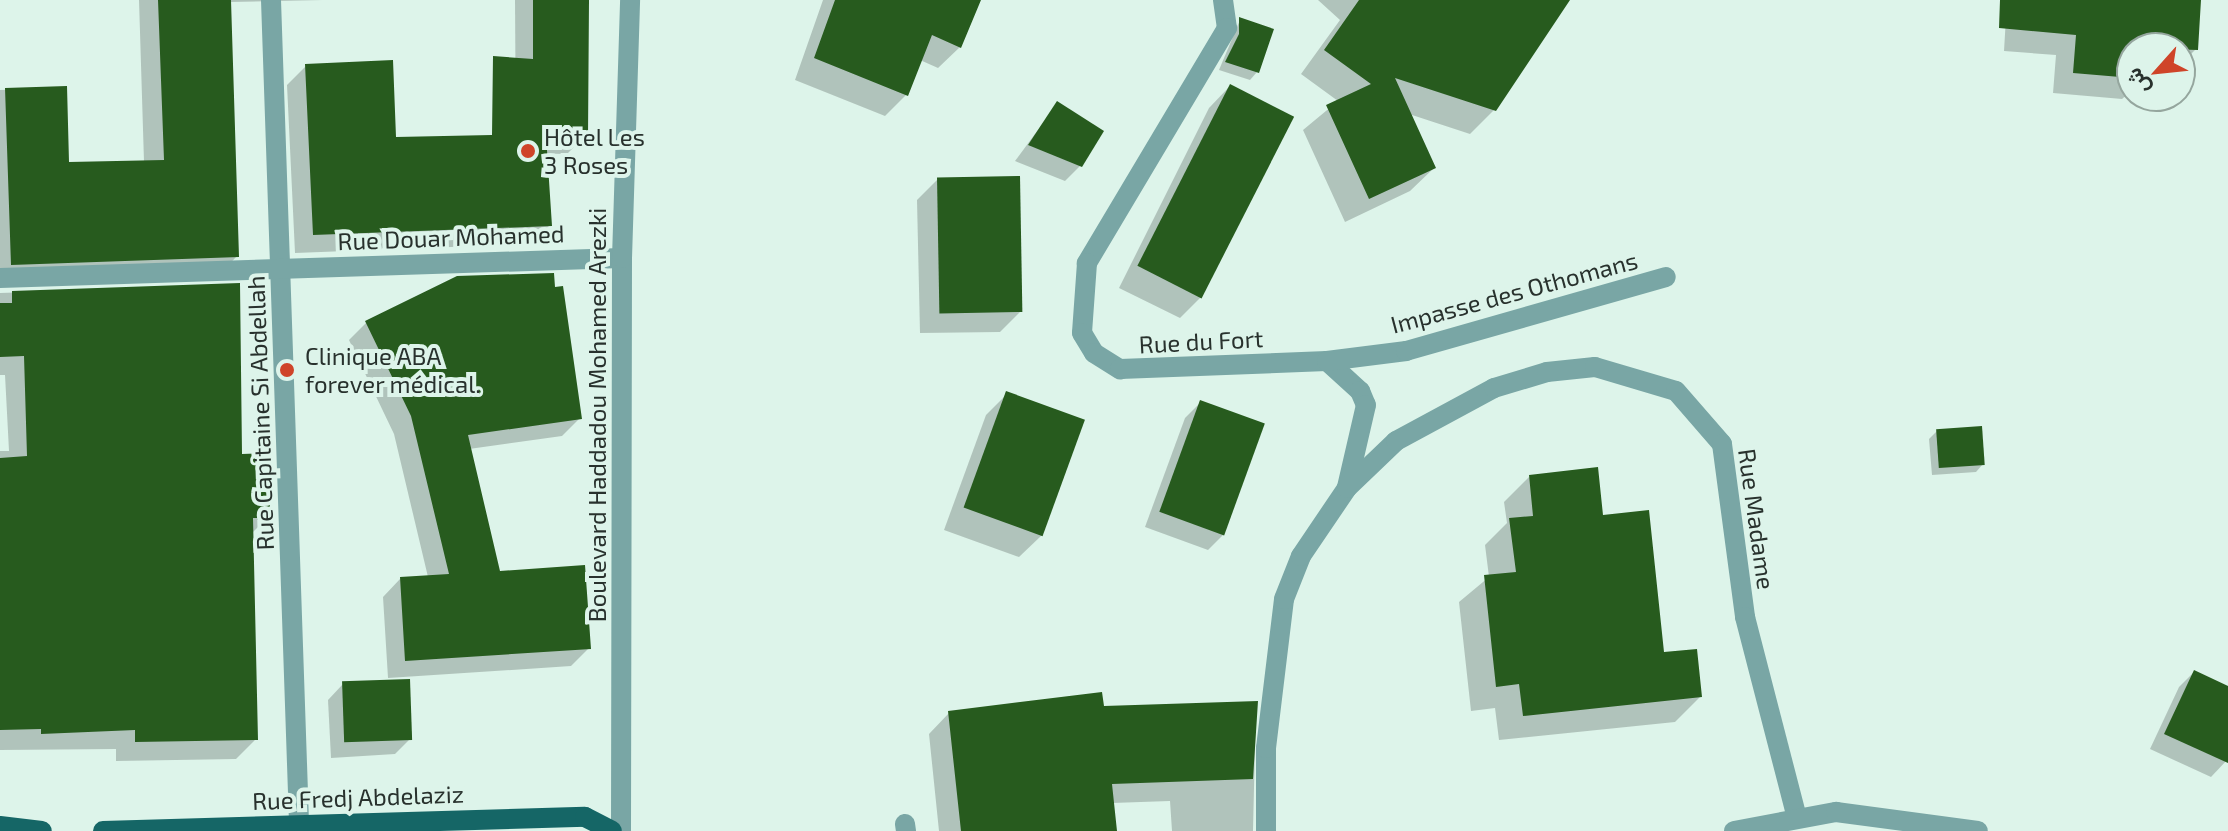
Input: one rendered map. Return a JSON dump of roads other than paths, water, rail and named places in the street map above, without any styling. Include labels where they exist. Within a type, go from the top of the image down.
[{"type":"main road","name":"Rue Fredj Abdelaziz","points":[[103,831],[585,817],[612,831]]},
{"type":"main road","points":[[0,826],[42,831]]},
{"type":"street","name":"Rue Capitaine Si Abdellah","points":[[271,0],[299,824]]},
{"type":"street","name":"Boulevard Haddadou Mohamed Arezki","points":[[621,831],[622,258],[630,0]]},
{"type":"street","name":"Rue du Fort","points":[[1223,0],[1227,28],[1087,263],[1082,333],[1094,353],[1120,369],[1327,361]]},
{"type":"street","name":"Rue Douar Mohamed","points":[[0,278],[622,258]]},
{"type":"street","name":"Impasse des Othomans","points":[[1327,361],[1406,351],[1666,277]]},
{"type":"street","points":[[1327,361],[1360,391],[1366,405],[1347,488]]},
{"type":"street","name":"Rue Madame","points":[[1266,831],[1266,748],[1284,599],[1301,556],[1347,488],[1396,441],[1494,388],[1534,376],[1595,367],[1676,391],[1722,444],[1745,617],[1797,818]]},
{"type":"street","points":[[1734,831],[1836,812],[1978,831]]},
{"type":"place","name":"Hôtel Les 3 Roses","points":[[528,151]]},
{"type":"place","name":"Clinique ABA forever médical.","points":[[287,370]]}]
